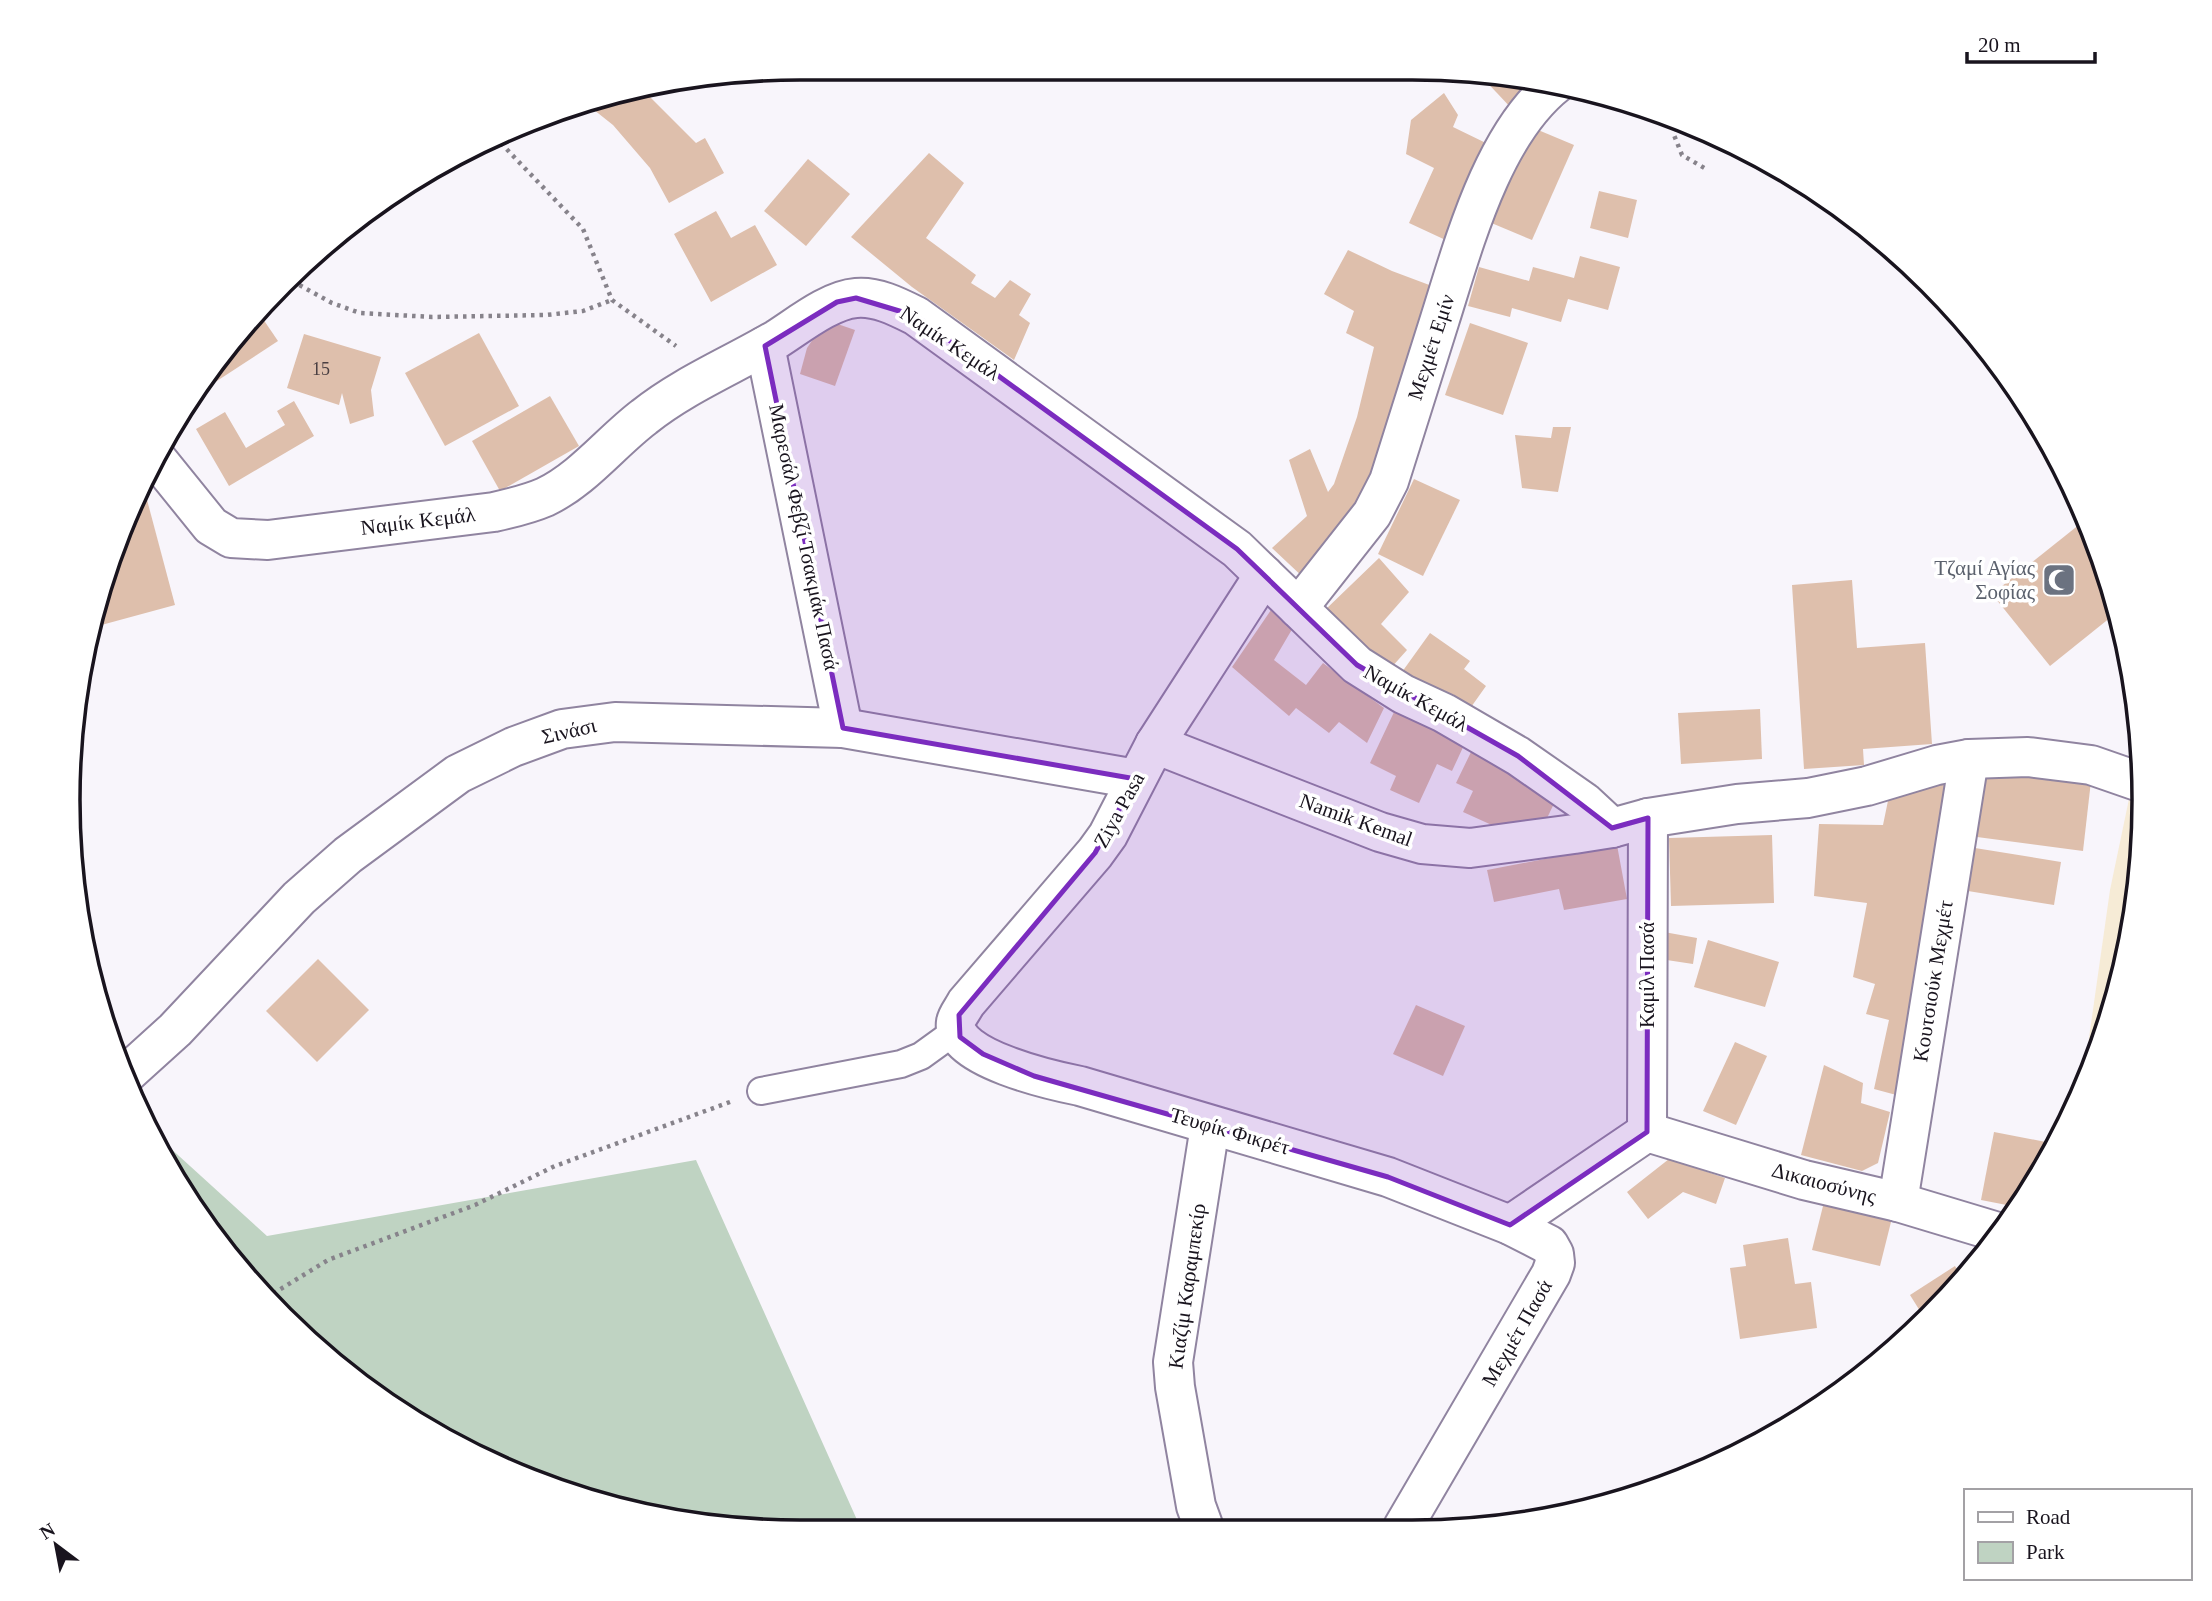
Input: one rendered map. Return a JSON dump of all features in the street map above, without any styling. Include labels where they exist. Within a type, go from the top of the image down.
[{"type":"street","name":"Μεχμέτ Εμίν","points":[[1298,608],[1372,514],[1389,481],[1466,238],[1492,173],[1532,105],[1546,93]]},
{"type":"street","name":"Ναμίκ Κεμάλ","points":[[163,467],[211,526],[231,538],[268,540],[495,512],[548,496],[574,478],[645,416],[712,373],[765,346],[837,302],[856,298],[892,304],[916,316],[1237,549],[1357,665],[1403,694],[1444,713],[1518,755],[1584,802],[1630,823]]},
{"type":"street","name":"Μαρεσάλ Φεβζί Τσακμάκ Πασά","points":[[765,346],[843,728]]},
{"type":"street","name":"Ziya Pasa","points":[[957,1030],[956,1023],[967,1003],[1108,835],[1155,744],[1264,575]]},
{"type":"street","name":"Σινάσι","points":[[132,1069],[175,1030],[299,898],[348,855],[458,774],[513,747],[562,729],[615,722],[843,728],[1136,779]]},
{"type":"street","name":"Namik Kemal","points":[[1155,744],[1380,832],[1422,844],[1470,849],[1630,823]]},
{"type":"street","points":[[1630,823],[1737,804],[1808,798],[1867,786],[1937,765],[1969,759],[2028,757],[2091,765],[2131,779]]},
{"type":"street","name":"Κουτσιούκ Μεχμέτ","points":[[1898,1202],[1969,759]]},
{"type":"street","name":"Καμίλ Πασά","points":[[1630,823],[1647,1132]]},
{"type":"street","name":"Τευφίκ Φικρέτ","points":[[957,1030],[966,1045],[1034,1076],[1080,1086],[1388,1177],[1510,1225]]},
{"type":"street","name":"Κιαζίμ Καραμπεκίρ","points":[[1201,1520],[1196,1506],[1173,1362],[1210,1126]]},
{"type":"street","points":[[1510,1225],[1647,1132]]},
{"type":"street","name":"Δικαιοσύνης","points":[[1647,1132],[1804,1180],[1898,1202],[1990,1230]]},
{"type":"street","name":"Μεχμέτ Πασά","points":[[1407,1520],[1555,1263],[1549,1245],[1510,1225]]},
{"type":"lane","points":[[761,1091],[901,1064],[921,1056],[957,1030]]},
{"type":"path","points":[[1675,131],[1674,135],[1682,155],[1706,169]]},
{"type":"path","points":[[503,145],[583,229],[612,300],[712,373]]},
{"type":"path","points":[[298,284],[332,303],[360,313],[432,317],[546,315],[583,310],[612,300]]},
{"type":"path","points":[[275,1292],[328,1260],[475,1205],[555,1166],[761,1091]]},
{"type":"highlighted area","points":[[856,298],[916,316],[1237,549],[1357,665],[1518,756],[1612,828],[1648,818],[1647,1132],[1510,1225],[1388,1177],[1034,1076],[983,1054],[960,1037],[959,1015],[1095,853],[1136,779],[843,728],[765,346],[837,302]]},
{"type":"shaded area","points":[[2131,787],[2130,848],[2118,941],[2107,987],[2088,1046],[2110,890]]},
{"type":"green space","points":[[171,1149],[267,1236],[696,1160],[857,1520],[753,1519],[660,1507],[614,1496],[525,1466],[440,1424],[362,1372],[291,1310],[229,1239],[202,1201]]},
{"type":"building","points":[[1490,85],[1534,91],[1513,110]]},
{"type":"building","points":[[1444,93],[1458,115],[1453,127],[1490,145],[1452,243],[1409,223],[1434,168],[1406,154],[1411,120]]},
{"type":"building","points":[[650,97],[696,143],[705,138],[724,173],[669,203],[650,168],[613,125],[595,111]]},
{"type":"building","points":[[1531,127],[1574,145],[1532,240],[1489,222]]},
{"type":"building","points":[[929,153],[964,183],[926,238],[976,275],[971,283],[995,298],[1010,280],[1031,294],[1019,315],[1030,323],[1014,360],[912,287],[851,237]]},
{"type":"building","points":[[808,159],[850,194],[806,246],[764,211]]},
{"type":"building","points":[[1599,191],[1637,200],[1628,238],[1590,228]]},
{"type":"building","points":[[716,211],[731,238],[755,225],[777,265],[711,302],[674,234]]},
{"type":"building","points":[[1348,250],[1432,286],[1368,502],[1305,579],[1272,548],[1307,516],[1289,460],[1310,449],[1328,492],[1334,484],[1357,417],[1374,347],[1346,333],[1354,311],[1324,294]]},
{"type":"building","points":[[1580,256],[1620,267],[1608,310],[1568,299],[1561,322],[1512,308],[1510,317],[1468,306],[1479,267],[1529,281],[1533,267],[1574,278]]},
{"type":"building","points":[[826,320],[855,330],[835,386],[800,374],[807,348]]},
{"type":"building","points":[[264,321],[278,341],[214,383]]},
{"type":"building","points":[[1470,323],[1528,343],[1503,415],[1445,395]]},
{"type":"building","points":[[479,333],[519,406],[445,446],[405,373]]},
{"type":"building","points":[[304,334],[381,357],[371,390],[374,416],[350,424],[342,393],[339,405],[287,388]]},
{"type":"building","points":[[550,396],[579,446],[500,491],[472,441]]},
{"type":"building","points":[[294,401],[314,436],[229,486],[196,429],[225,412],[246,448],[285,425],[277,411]]},
{"type":"building","points":[[1553,427],[1571,427],[1558,492],[1522,488],[1515,435],[1551,438]]},
{"type":"building","points":[[1414,479],[1460,500],[1423,576],[1378,554]]},
{"type":"building","points":[[147,499],[175,605],[102,625],[119,569]]},
{"type":"building","name":"Τζαμί Αγίας Σοφίας","points":[[2077,526],[2108,619],[2050,666],[1992,594]]},
{"type":"building","points":[[1379,558],[1409,592],[1381,624],[1407,650],[1390,669],[1324,611]]},
{"type":"building","points":[[1852,580],[1857,648],[1925,643],[1932,744],[1863,749],[1864,765],[1804,769],[1792,585]]},
{"type":"building","points":[[1271,610],[1294,626],[1274,660],[1306,685],[1323,663],[1384,708],[1367,743],[1339,722],[1329,733],[1296,708],[1289,716],[1232,667]]},
{"type":"building","points":[[1430,633],[1470,661],[1464,669],[1486,686],[1464,717],[1402,672]]},
{"type":"building","points":[[1760,709],[1762,759],[1681,764],[1678,713]]},
{"type":"building","points":[[1395,710],[1465,743],[1452,771],[1437,764],[1419,803],[1390,790],[1396,776],[1370,763]]},
{"type":"building","points":[[1472,750],[1560,791],[1538,837],[1505,831],[1463,812],[1473,791],[1456,783]]},
{"type":"building","points":[[1987,768],[2091,781],[2083,851],[1977,837]]},
{"type":"building","points":[[1951,779],[1900,1096],[1874,1089],[1889,1020],[1866,1014],[1875,984],[1853,977],[1867,903],[1814,896],[1819,824],[1883,825],[1890,791]]},
{"type":"building","points":[[1772,835],[1774,903],[1671,906],[1669,838]]},
{"type":"building","points":[[1617,845],[1627,899],[1564,910],[1559,889],[1494,902],[1487,870]]},
{"type":"building","points":[[1975,848],[2061,862],[2054,905],[1968,891]]},
{"type":"building","points":[[1664,932],[1697,938],[1693,964],[1660,959]]},
{"type":"building","points":[[1708,940],[1779,962],[1765,1007],[1694,987]]},
{"type":"building","points":[[318,959],[369,1010],[317,1062],[266,1011]]},
{"type":"building","points":[[1416,1005],[1465,1026],[1443,1076],[1393,1054]]},
{"type":"building","points":[[1735,1042],[1767,1056],[1736,1125],[1703,1111]]},
{"type":"building","points":[[1824,1065],[1863,1083],[1861,1103],[1890,1112],[1878,1163],[1862,1171],[1801,1155]]},
{"type":"building","points":[[1994,1132],[2045,1142],[2007,1205],[1981,1200]]},
{"type":"building","points":[[1669,1159],[1725,1178],[1716,1204],[1683,1192],[1648,1219],[1627,1192]]},
{"type":"building","points":[[1824,1202],[1892,1218],[1880,1266],[1812,1250]]},
{"type":"building","points":[[1788,1238],[1795,1284],[1811,1282],[1817,1328],[1740,1339],[1730,1268],[1746,1266],[1743,1245]]},
{"type":"building","points":[[1955,1266],[1957,1270],[1920,1311],[1910,1295]]},
{"type":"place","name":"Τζαμί Αγίας Σοφίας","points":[[2059,580]]}]
